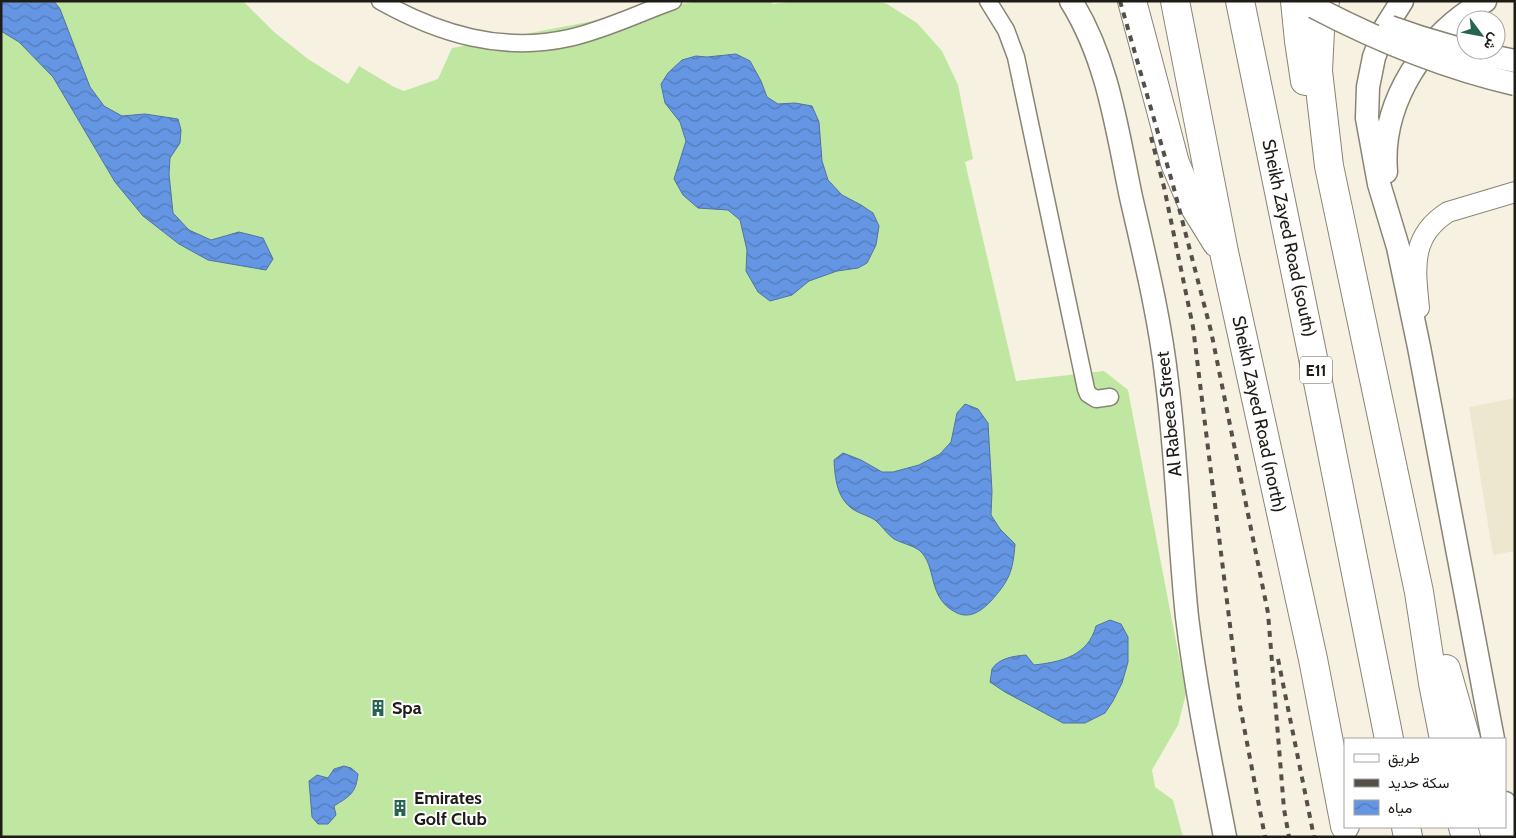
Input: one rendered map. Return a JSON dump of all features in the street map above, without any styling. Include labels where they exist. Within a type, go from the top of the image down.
[{"type":"highway","points":[[1132,1],[1175,163],[1200,219],[1224,252]]},
{"type":"highway","name":"Sheikh Zayed Road (north)","points":[[1175,1],[1224,252],[1313,659],[1344,822]]},
{"type":"highway","name":"Sheikh Zayed Road (south)","points":[[1240,1],[1389,738]]},
{"type":"highway","points":[[1309,3],[1299,41],[1311,112],[1318,139],[1329,166],[1419,592],[1444,738]]},
{"type":"highway","points":[[1419,592],[1439,643],[1466,738]]},
{"type":"main road","name":"Al Rabeea Street","points":[[1071,1],[1092,40],[1107,80],[1160,330],[1168,383],[1187,617],[1196,682],[1225,837]]},
{"type":"main road","points":[[1402,1],[1393,14],[1374,56],[1368,87],[1367,118],[1379,184],[1402,260],[1493,738]]},
{"type":"main road","points":[[1391,222],[1385,152],[1397,100],[1413,69],[1434,41],[1460,17],[1485,1]]},
{"type":"main road","points":[[1309,3],[1373,22],[1430,42],[1481,55],[1515,61]]},
{"type":"main road","points":[[1309,3],[1362,31],[1419,54],[1515,84]]},
{"type":"main road","points":[[1506,809],[1511,837]]},
{"type":"street","points":[[380,1],[426,25],[454,34],[482,40],[512,43],[541,43],[570,38],[638,8],[671,2]]},
{"type":"street","points":[[988,1],[1006,30],[1016,57],[1086,389],[1088,394],[1096,399],[1110,397]]},
{"type":"street","points":[[1419,347],[1420,318],[1416,261],[1424,236],[1434,222],[1448,212],[1515,192]]},
{"type":"shaded area","points":[[1515,398],[1515,551],[1493,555],[1469,407]]},
{"type":"green space","name":"Emirates Golf Club","points":[[1,1],[243,1],[274,32],[308,59],[348,84],[359,66],[404,91],[438,79],[452,48],[698,1],[771,1],[773,4],[796,1],[876,1],[887,4],[917,23],[942,51],[958,85],[973,159],[965,162],[1016,381],[1104,371],[1128,390],[1186,694],[1178,725],[1152,770],[1155,787],[1173,800],[1183,837],[1,837]]},
{"type":"water","points":[[1,1],[54,1],[60,9],[90,87],[104,106],[122,116],[145,114],[178,119],[181,130],[180,143],[170,158],[169,174],[173,213],[189,230],[211,240],[239,232],[263,238],[273,259],[266,270],[208,260],[179,244],[143,216],[115,182],[53,77],[19,42],[1,31]]},
{"type":"water","points":[[736,54],[750,61],[767,97],[778,104],[795,103],[812,106],[819,122],[822,161],[828,180],[842,195],[873,213],[879,226],[876,245],[867,263],[858,268],[837,271],[809,281],[792,295],[770,301],[758,292],[746,271],[747,250],[740,220],[728,210],[698,208],[683,195],[674,179],[686,141],[680,122],[665,103],[661,84],[668,73],[682,60],[696,56],[707,57]]},
{"type":"water","points":[[965,404],[978,409],[988,423],[992,491],[991,515],[1000,529],[1015,544],[1013,562],[1006,582],[990,602],[971,615],[962,615],[947,607],[936,591],[929,564],[919,550],[894,539],[875,520],[848,505],[838,488],[834,460],[843,453],[861,460],[882,472],[893,472],[919,465],[940,454],[951,442],[957,413]]},
{"type":"water","points":[[1110,620],[1121,624],[1128,637],[1128,662],[1122,683],[1105,713],[1085,723],[1063,723],[990,682],[992,669],[999,662],[1007,658],[1026,655],[1034,665],[1054,662],[1072,656],[1087,644],[1096,626]]},
{"type":"water","points":[[344,766],[351,768],[358,774],[356,786],[348,796],[334,806],[336,815],[328,824],[318,824],[312,817],[309,781],[317,775],[328,778],[334,769]]},
{"type":"railway","points":[[1120,1],[1173,185],[1211,331],[1268,613],[1284,809],[1289,837]]},
{"type":"railway","points":[[1151,137],[1164,187],[1193,327],[1240,706],[1265,837]]},
{"type":"railway","points":[[1278,659],[1314,837]]},
{"type":"place","name":"Spa","points":[[378,708]]},
{"type":"place","name":"Emirates Golf Club","points":[[400,808]]}]
